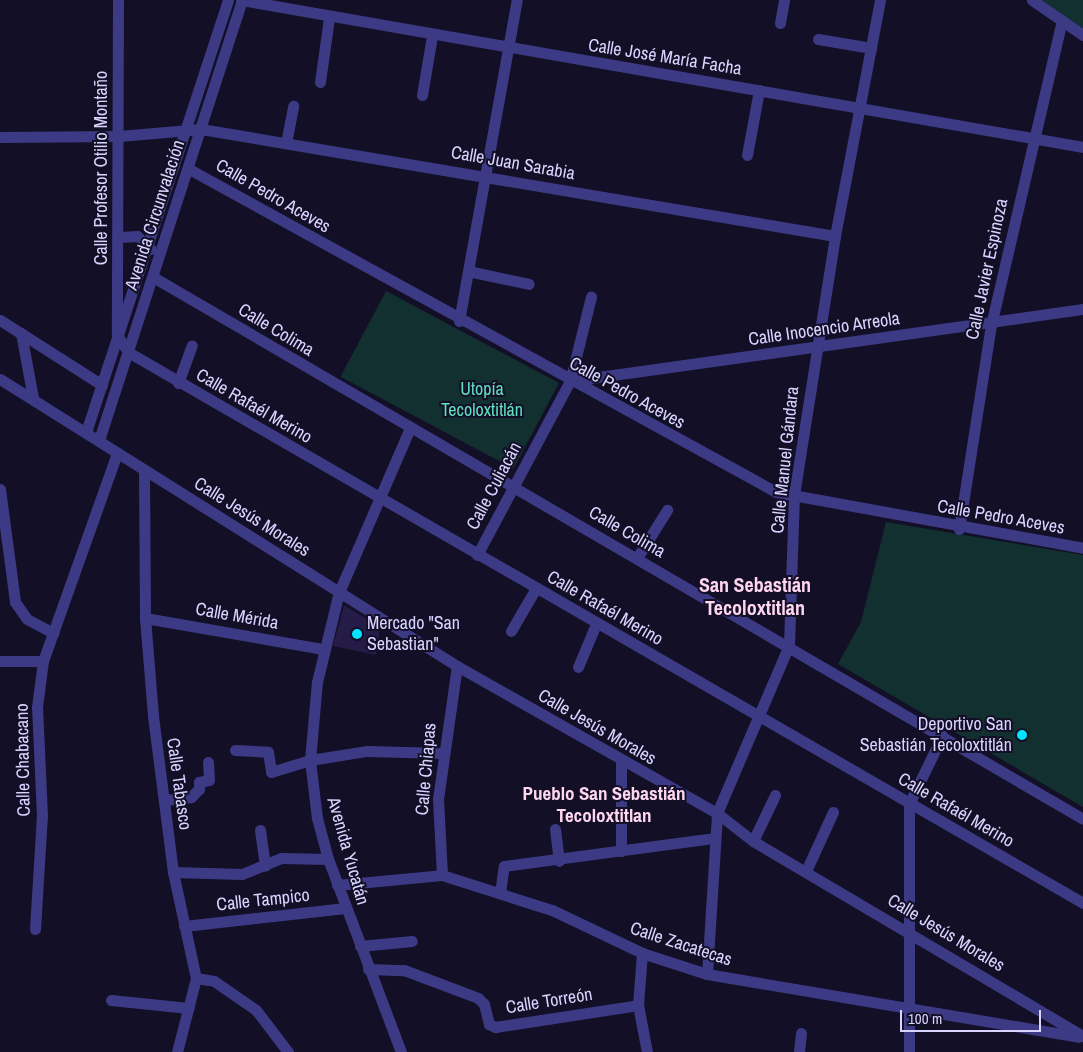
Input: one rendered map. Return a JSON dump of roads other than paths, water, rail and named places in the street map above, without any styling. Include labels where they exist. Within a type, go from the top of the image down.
[{"type":"street","name":"Calle Profesor Otilio Montaño","points":[[117,335],[120,237],[118,0]]},
{"type":"street","name":"Avenida Circunvalación","points":[[86,432],[228,0]]},
{"type":"street","name":"Avenida Circunvalación","points":[[99,440],[189,169],[242,0]]},
{"type":"street","name":"Calle José María Facha","points":[[242,0],[329,18],[759,90],[1083,147]]},
{"type":"street","points":[[459,321],[517,0]]},
{"type":"street","points":[[780,23],[784,0]]},
{"type":"street","name":"Calle Manuel Gándara","points":[[707,974],[717,813],[789,645],[794,494],[835,236],[880,0]]},
{"type":"street","points":[[1032,0],[1083,35]]},
{"type":"street","points":[[320,82],[329,18]]},
{"type":"street","name":"Calle Javier Espinoza","points":[[959,529],[991,325],[1062,20]]},
{"type":"street","points":[[422,95],[432,36]]},
{"type":"street","points":[[818,39],[871,48]]},
{"type":"street","points":[[747,155],[759,90]]},
{"type":"street","points":[[286,144],[293,106]]},
{"type":"street","name":"Calle Juan Sarabia","points":[[0,137],[119,136],[184,132],[201,129],[835,236]]},
{"type":"street","name":"Calle Pedro Aceves","points":[[189,169],[459,321],[754,483],[794,494],[959,529],[1083,548]]},
{"type":"street","points":[[120,237],[137,236],[146,246],[159,255]]},
{"type":"street","points":[[468,270],[529,284]]},
{"type":"street","name":"Calle Colima","points":[[153,276],[410,428],[789,645],[1083,820]]},
{"type":"street","name":"Calle Culiacán","points":[[477,554],[570,381],[591,297]]},
{"type":"street","name":"Calle Inocencio Arreola","points":[[570,381],[991,325],[1083,310]]},
{"type":"street","points":[[0,320],[102,385]]},
{"type":"street","points":[[21,333],[33,398]]},
{"type":"street","name":"Calle Rafaél Merino","points":[[117,335],[128,352],[178,383],[1083,903]]},
{"type":"street","points":[[178,383],[192,345]]},
{"type":"street","name":"Calle Jesús Morales","points":[[0,379],[457,666],[621,763],[717,813],[753,841],[909,929],[1083,1037]]},
{"type":"street","name":"Avenida Yucatán","points":[[401,1052],[368,969],[328,859],[317,818],[310,760],[323,649],[339,592],[410,428]]},
{"type":"street","name":"Calle Chabacano","points":[[35,929],[42,816],[37,707],[43,661],[117,453]]},
{"type":"street","name":"Calle Tabasco","points":[[144,471],[145,618],[173,872],[196,978]]},
{"type":"street","points":[[0,489],[1,509],[15,602],[27,619],[53,633]]},
{"type":"street","points":[[637,558],[667,510]]},
{"type":"street","points":[[512,631],[536,588]]},
{"type":"street","name":"Calle Mérida","points":[[145,618],[323,649]]},
{"type":"street","points":[[578,667],[596,624]]},
{"type":"street","points":[[0,661],[43,661]]},
{"type":"street","name":"Calle Chiapas","points":[[442,875],[438,799],[442,753],[457,666]]},
{"type":"street","points":[[909,1052],[909,804],[942,736]]},
{"type":"street","points":[[235,750],[268,752],[271,772],[310,760],[366,751],[442,753]]},
{"type":"street","points":[[164,800],[191,797],[199,790],[199,782],[210,780],[208,762]]},
{"type":"street","points":[[621,763],[621,851]]},
{"type":"street","points":[[753,841],[776,794]]},
{"type":"street","points":[[806,871],[833,812]]},
{"type":"street","points":[[555,829],[559,861]]},
{"type":"street","points":[[260,830],[265,866]]},
{"type":"street","points":[[500,893],[504,866],[559,861],[715,838]]},
{"type":"street","points":[[173,872],[242,874],[281,858],[328,859]]},
{"type":"street","name":"Calle Zacatecas","points":[[337,885],[442,875],[552,910],[642,953],[707,974],[909,1012],[1083,1037]]},
{"type":"street","name":"Calle Tampico","points":[[184,926],[345,908]]},
{"type":"street","points":[[360,946],[412,941]]},
{"type":"street","points":[[642,953],[638,1005],[646,1052]]},
{"type":"street","name":"Calle Torreón","points":[[368,969],[404,970],[478,998],[484,1004],[489,1024],[494,1027],[638,1005]]},
{"type":"street","points":[[177,1052],[196,978],[214,981],[256,1010],[288,1052]]},
{"type":"street","points":[[111,1000],[188,1008]]},
{"type":"street","points":[[799,1052],[801,1033]]},
{"type":"place","name":"Mercado \"San Sebastian\"","points":[[357,634]]},
{"type":"place","name":"Deportivo San Sebastián Tecoloxtitlán","points":[[1022,735]]},
{"type":"district","name":"San Sebastián Tecoloxtitlan","points":[[755,596]]},
{"type":"district","name":"Pueblo San Sebastián Tecoloxtitlan","points":[[604,805]]},
{"type":"park label","name":"Utopía Tecoloxtitlán","points":[[482,400]]}]
